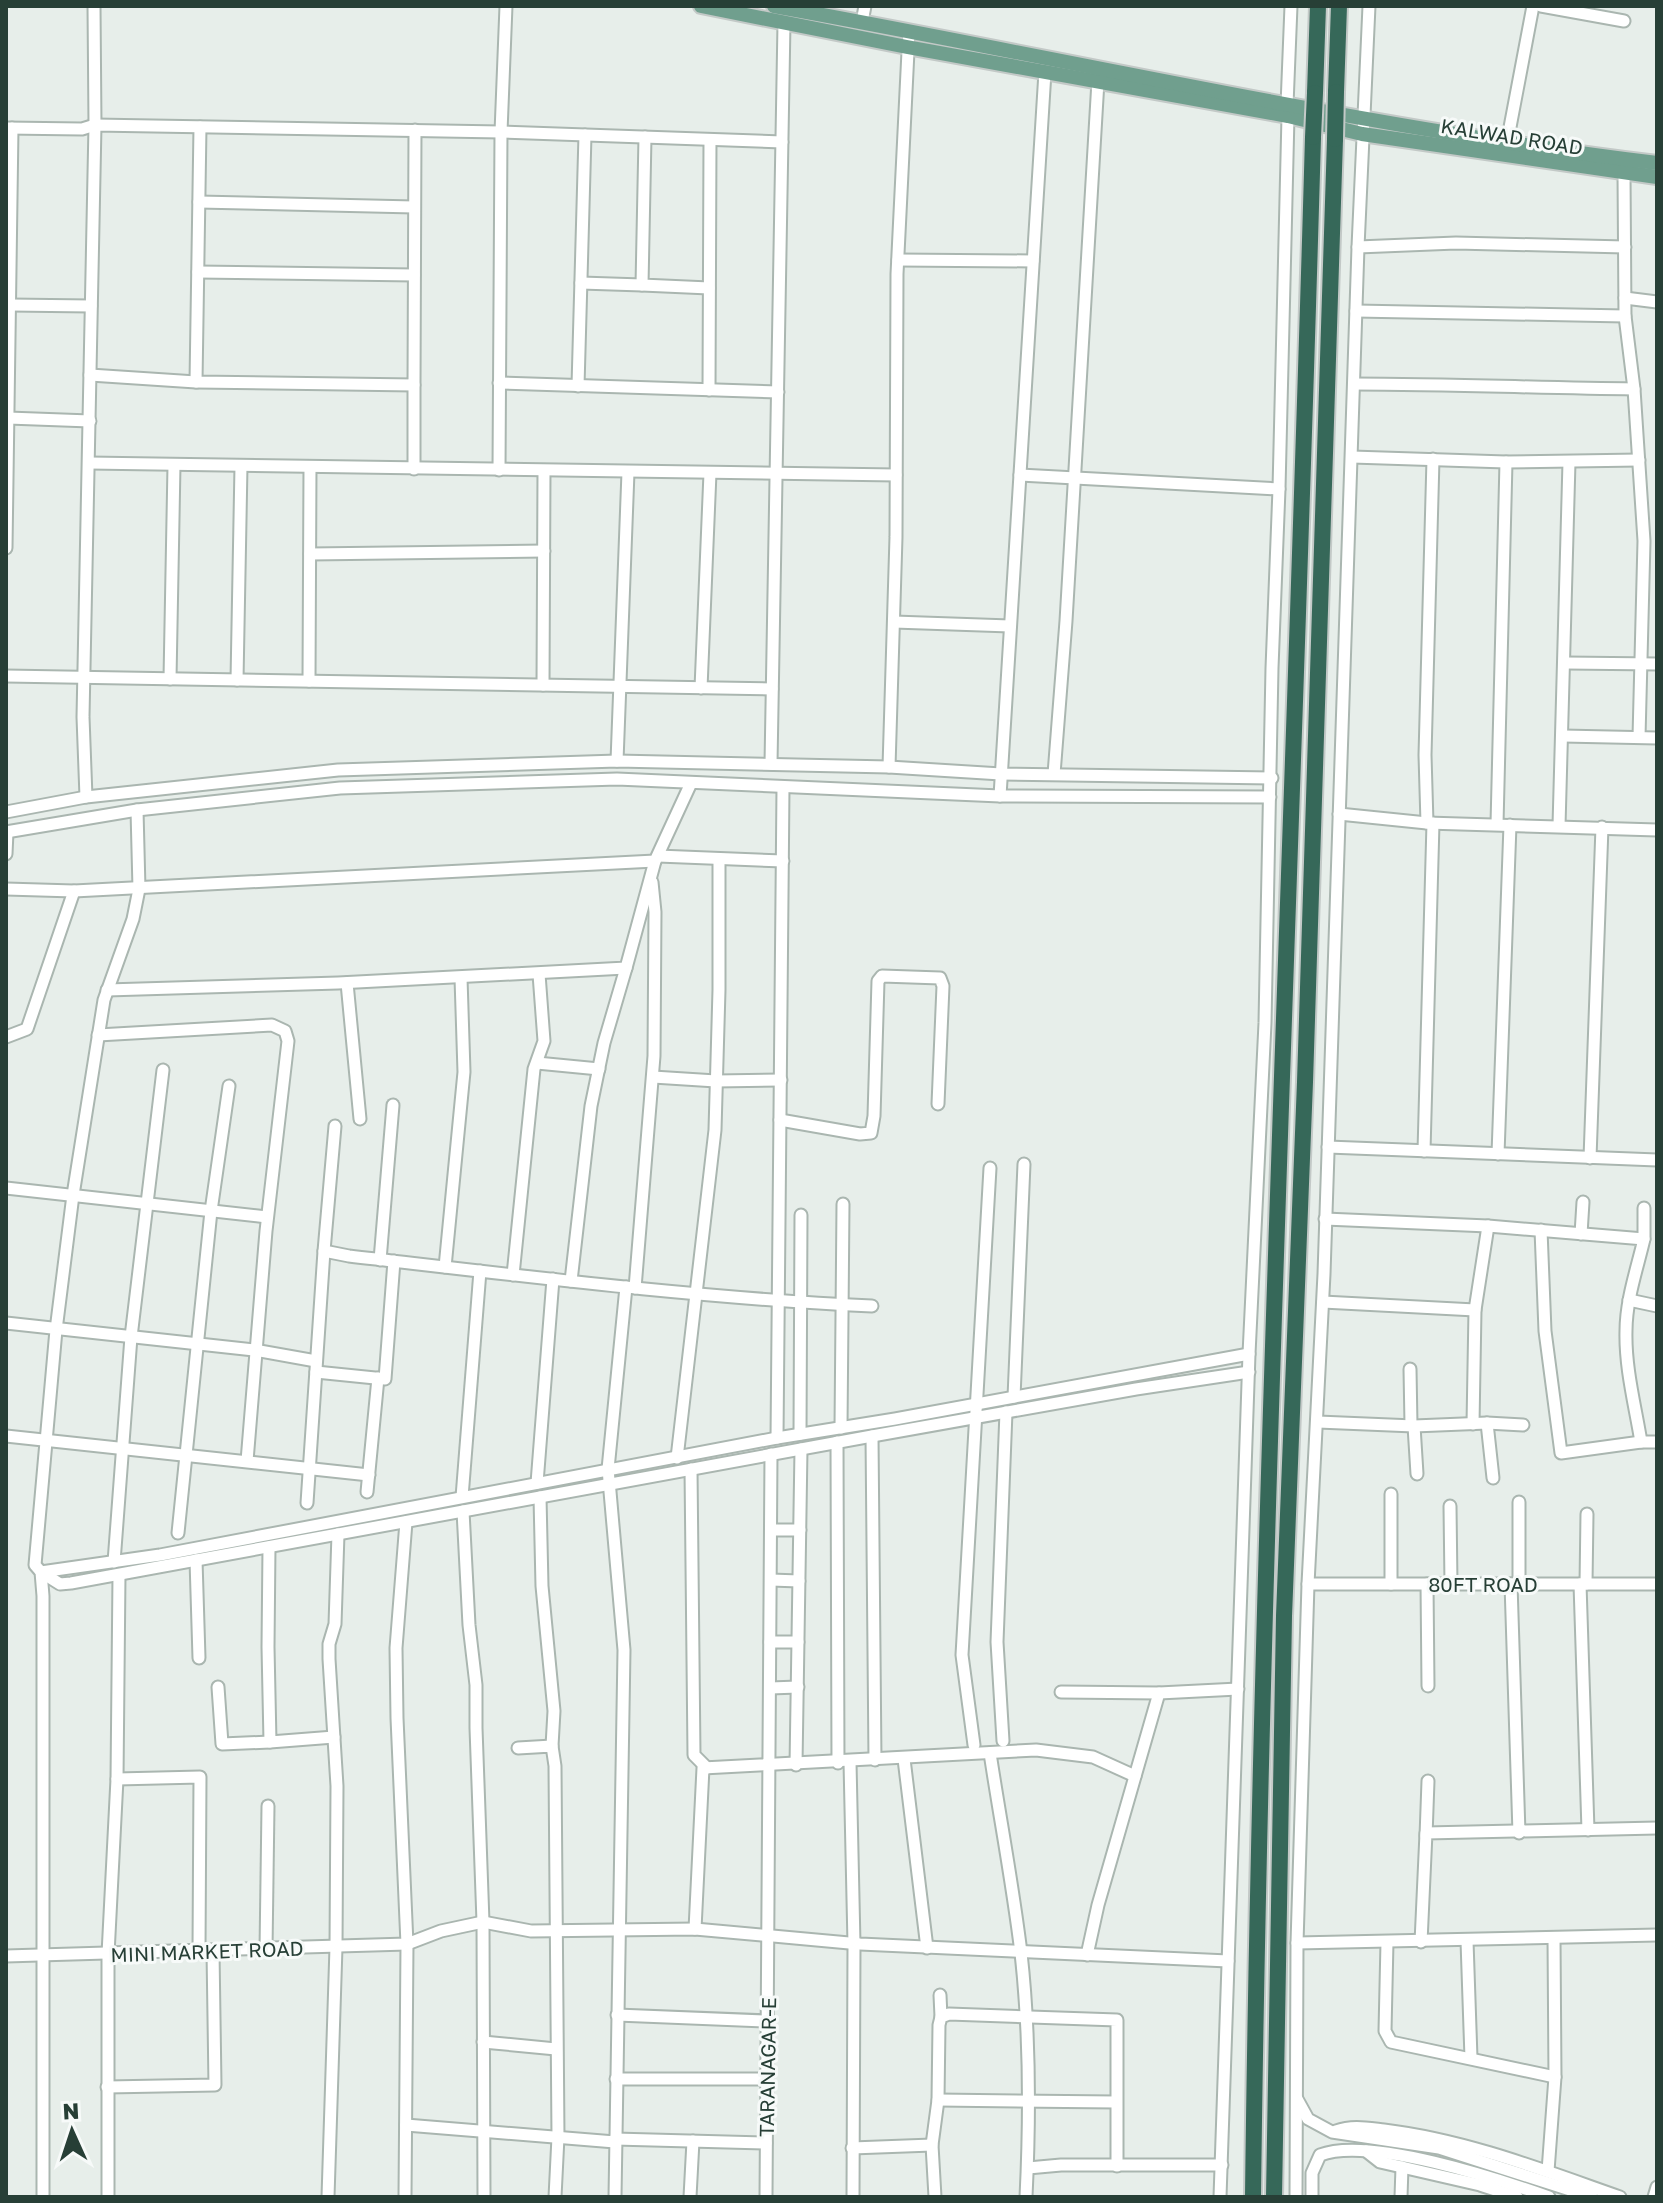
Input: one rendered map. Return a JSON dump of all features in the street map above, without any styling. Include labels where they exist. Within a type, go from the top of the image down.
[{"type":"highway","points":[[1253,2197],[1265,1531],[1293,804],[1318,6]]},
{"type":"highway","points":[[1274,2197],[1284,1616],[1305,1082],[1339,6]]},
{"type":"main road","points":[[701,6],[1045,72],[1288,110]]},
{"type":"main road","points":[[774,6],[909,31],[1362,126]]},
{"type":"main road","name":"KALWAD ROAD","points":[[1362,126],[1657,163]]},
{"type":"main road","name":"KALWAD ROAD","points":[[1362,126],[1657,177]]},
{"type":"street","points":[[86,797],[84,677],[95,125],[94,6]]},
{"type":"street","points":[[499,470],[501,132],[506,6]]},
{"type":"street","points":[[862,22],[865,6]]},
{"type":"street","points":[[1220,2197],[1249,1354],[1265,1023],[1291,6]]},
{"type":"street","points":[[1296,2197],[1297,1943],[1308,1584],[1323,1302],[1362,126],[1369,6]]},
{"type":"street","points":[[1507,143],[1533,6]]},
{"type":"street","points":[[1541,6],[1624,21]]},
{"type":"street","points":[[771,764],[784,23]]},
{"type":"street","points":[[889,767],[894,622],[898,260],[909,31]]},
{"type":"street","points":[[1000,796],[1045,72]]},
{"type":"street","points":[[1054,774],[1098,81]]},
{"type":"street","points":[[6,548],[9,128],[82,129],[95,125],[415,130],[782,142]]},
{"type":"street","points":[[196,382],[200,127]]},
{"type":"street","points":[[414,469],[415,130]]},
{"type":"street","points":[[578,386],[585,135]]},
{"type":"street","points":[[642,285],[645,137]]},
{"type":"street","points":[[709,390],[710,140]]},
{"type":"street","points":[[1624,173],[1625,316],[1634,389],[1644,541],[1639,737]]},
{"type":"street","points":[[199,202],[414,207]]},
{"type":"street","points":[[1358,247],[1456,243],[1625,247]]},
{"type":"street","points":[[898,260],[1033,261]]},
{"type":"street","points":[[198,272],[414,275]]},
{"type":"street","points":[[581,283],[709,288]]},
{"type":"street","points":[[1625,298],[1657,302]]},
{"type":"street","points":[[10,305],[91,306]]},
{"type":"street","points":[[1356,311],[1625,316]]},
{"type":"street","points":[[90,375],[196,382],[414,385]]},
{"type":"street","points":[[499,383],[778,392]]},
{"type":"street","points":[[1354,384],[1458,383],[1525,388],[1634,389]]},
{"type":"street","points":[[8,418],[90,421]]},
{"type":"street","points":[[1352,457],[1506,462],[1639,460]]},
{"type":"street","points":[[1424,1151],[1430,823],[1425,755],[1433,459]]},
{"type":"street","points":[[1498,1154],[1506,462]]},
{"type":"street","points":[[1559,826],[1566,663],[1569,462]]},
{"type":"street","points":[[89,463],[896,475]]},
{"type":"street","points":[[170,679],[174,465]]},
{"type":"street","points":[[237,680],[241,466]]},
{"type":"street","points":[[309,681],[310,467]]},
{"type":"street","points":[[543,685],[544,471]]},
{"type":"street","points":[[617,761],[628,472]]},
{"type":"street","points":[[701,688],[710,473]]},
{"type":"street","points":[[1020,475],[1279,489]]},
{"type":"street","points":[[310,554],[544,551]]},
{"type":"street","points":[[894,622],[1010,626]]},
{"type":"street","points":[[1566,663],[1657,664]]},
{"type":"street","points":[[6,676],[772,689]]},
{"type":"street","points":[[1563,736],[1657,738]]},
{"type":"street","points":[[6,812],[86,797],[338,770],[617,761],[889,767],[1001,774],[1272,778]]},
{"type":"street","points":[[6,854],[6,832],[137,810],[340,788],[617,779],[1000,796],[1270,797]]},
{"type":"street","points":[[571,1281],[591,1106],[599,1069],[656,858],[691,783]]},
{"type":"street","points":[[777,1438],[783,787]]},
{"type":"street","points":[[116,794],[118,813]]},
{"type":"street","points":[[137,810],[139,889],[133,919],[107,990],[98,1035],[56,1330],[35,1565],[60,1584],[872,1436],[977,1411],[1014,1397],[1249,1354]]},
{"type":"street","points":[[1339,814],[1430,823],[1657,830]]},
{"type":"street","points":[[1590,1158],[1602,827]]},
{"type":"street","points":[[6,889],[139,889],[656,858],[783,861]]},
{"type":"street","points":[[677,1458],[715,1130],[719,860]]},
{"type":"street","points":[[615,2197],[624,1650],[608,1469],[653,1077],[655,912],[651,874]]},
{"type":"street","points":[[6,1037],[27,1029],[74,891]]},
{"type":"street","points":[[107,990],[347,983],[626,968]]},
{"type":"street","points":[[513,1275],[537,1063],[544,1041],[539,974]]},
{"type":"street","points":[[780,1120],[860,1134],[871,1133],[878,981],[882,976],[940,978],[943,986],[938,1104]]},
{"type":"street","points":[[445,1267],[464,1072],[461,978]]},
{"type":"street","points":[[347,983],[360,1119]]},
{"type":"street","points":[[98,1035],[272,1025],[285,1031],[288,1041],[254,1350],[247,1461]]},
{"type":"street","points":[[537,1063],[599,1069]]},
{"type":"street","points":[[114,1562],[131,1337],[163,1070]]},
{"type":"street","points":[[653,1077],[716,1081],[781,1080]]},
{"type":"street","points":[[178,1533],[211,1211],[229,1086]]},
{"type":"street","points":[[380,1260],[393,1105]]},
{"type":"street","points":[[307,1503],[335,1126]]},
{"type":"street","points":[[1328,1147],[1657,1160]]},
{"type":"street","points":[[1014,1397],[1024,1164]]},
{"type":"street","points":[[974,1745],[962,1655],[990,1168]]},
{"type":"street","points":[[6,1188],[267,1217]]},
{"type":"street","points":[[1581,1234],[1583,1202]]},
{"type":"street","points":[[841,1428],[843,1204]]},
{"type":"street","points":[[1641,1442],[1628,1369],[1626,1330],[1629,1300],[1644,1239],[1644,1208]]},
{"type":"street","points":[[800,1434],[801,1215]]},
{"type":"street","points":[[1325,1219],[1488,1226],[1644,1239]]},
{"type":"street","points":[[1473,1424],[1475,1310],[1488,1226]]},
{"type":"street","points":[[1541,1230],[1545,1331],[1561,1453],[1641,1442],[1657,1443]]},
{"type":"street","points":[[324,1251],[631,1288],[872,1306]]},
{"type":"street","points":[[6,1323],[254,1350],[385,1379],[394,1261]]},
{"type":"street","points":[[462,1497],[480,1271]]},
{"type":"street","points":[[537,1483],[553,1279]]},
{"type":"street","points":[[1629,1300],[1657,1306]]},
{"type":"street","points":[[1323,1302],[1475,1310]]},
{"type":"street","points":[[1410,1369],[1417,1474]]},
{"type":"street","points":[[41,1572],[114,1562],[800,1434],[977,1411],[1006,1412],[1249,1372]]},
{"type":"street","points":[[367,1492],[378,1378]]},
{"type":"street","points":[[1003,1741],[997,1642],[1006,1412]]},
{"type":"street","points":[[1318,1422],[1412,1426],[1523,1425]]},
{"type":"street","points":[[1487,1423],[1493,1478]]},
{"type":"street","points":[[6,1436],[369,1475]]},
{"type":"street","points":[[872,1436],[875,1760]]},
{"type":"street","points":[[837,1442],[844,1762],[854,1944],[853,2197]]},
{"type":"street","points":[[796,1765],[801,1449]]},
{"type":"street","name":"TARANAGAR-E","points":[[766,2197],[771,1454]]},
{"type":"street","points":[[691,1469],[694,1755],[707,1768]]},
{"type":"street","points":[[1391,1494],[1391,1584]]},
{"type":"street","points":[[540,1497],[542,1586],[553,1694],[552,1746],[555,1766],[558,2137],[555,2197]]},
{"type":"street","points":[[1519,1502],[1515,1584],[1519,1833]]},
{"type":"street","points":[[1450,1506],[1451,1584]]},
{"type":"street","points":[[463,1511],[469,1625],[477,1695],[483,1922],[484,2197]]},
{"type":"street","points":[[1587,1514],[1583,1584],[1588,1830]]},
{"type":"street","points":[[405,2197],[407,1944],[396,1648],[406,1522]]},
{"type":"street","points":[[771,1530],[800,1530]]},
{"type":"street","points":[[328,2197],[336,1947],[337,1786],[329,1659],[335,1624],[338,1534]]},
{"type":"street","points":[[269,1547],[270,1742]]},
{"type":"street","points":[[196,1560],[199,1658]]},
{"type":"street","points":[[41,1572],[43,2197]]},
{"type":"street","points":[[108,2197],[108,1954],[117,1779],[119,1575]]},
{"type":"street","points":[[771,1580],[799,1581]]},
{"type":"street","name":"80FT ROAD","points":[[1308,1584],[1657,1584]]},
{"type":"street","points":[[1427,1584],[1428,1686]]},
{"type":"street","points":[[770,1642],[798,1642]]},
{"type":"street","points":[[218,1687],[222,1744],[334,1737]]},
{"type":"street","points":[[770,1688],[798,1687]]},
{"type":"street","points":[[1061,1692],[1159,1693],[1238,1689]]},
{"type":"street","points":[[1087,1955],[1098,1905],[1159,1693]]},
{"type":"street","points":[[518,1748],[552,1746]]},
{"type":"street","points":[[695,1929],[703,1768],[1036,1750],[1093,1757],[1135,1776]]},
{"type":"street","points":[[990,1753],[1021,1951],[1030,2100],[1026,2197]]},
{"type":"street","points":[[904,1759],[927,1948]]},
{"type":"street","points":[[117,1779],[200,1777],[199,1951]]},
{"type":"street","points":[[1421,1942],[1428,1781]]},
{"type":"street","points":[[266,1950],[268,1806]]},
{"type":"street","points":[[1426,1836],[1426,1833],[1657,1828]]},
{"type":"street","points":[[483,1922],[531,1931],[695,1929],[854,1944],[1228,1961]]},
{"type":"street","name":"MINI MARKET ROAD","points":[[6,1956],[407,1944],[441,1931],[483,1922]]},
{"type":"street","points":[[1297,1943],[1657,1935]]},
{"type":"street","points":[[1548,2171],[1555,2077],[1554,1938]]},
{"type":"street","points":[[1467,1941],[1471,2058]]},
{"type":"street","points":[[1387,1942],[1385,2031],[1391,2042],[1555,2077]]},
{"type":"street","points":[[107,2087],[215,2085],[213,1951]]},
{"type":"street","points":[[935,2197],[932,2145],[938,2100],[940,1995]]},
{"type":"street","points":[[941,2017],[949,2014],[1026,2015],[1117,2020],[1117,2166]]},
{"type":"street","points":[[617,2015],[767,2021]]},
{"type":"street","points":[[483,2042],[556,2049]]},
{"type":"street","points":[[616,2079],[766,2079]]},
{"type":"street","points":[[1296,2096],[1308,2119],[1332,2132],[1439,2148],[1592,2197]]},
{"type":"street","points":[[938,2100],[1116,2102]]},
{"type":"street","points":[[406,2125],[615,2141],[766,2143]]},
{"type":"street","points":[[1332,2132],[1349,2126],[1411,2133],[1548,2171],[1620,2197]]},
{"type":"street","points":[[690,2197],[693,2141]]},
{"type":"street","points":[[852,2148],[932,2145]]},
{"type":"street","points":[[1312,2197],[1312,2173],[1320,2155],[1337,2151],[1366,2151],[1441,2164],[1499,2179],[1549,2197]]},
{"type":"street","points":[[1366,2151],[1380,2162],[1517,2197]]},
{"type":"street","points":[[1028,2168],[1061,2165],[1222,2165]]},
{"type":"street","points":[[1401,2197],[1402,2167]]},
{"type":"street","points":[[1654,2197],[1657,2187]]}]
